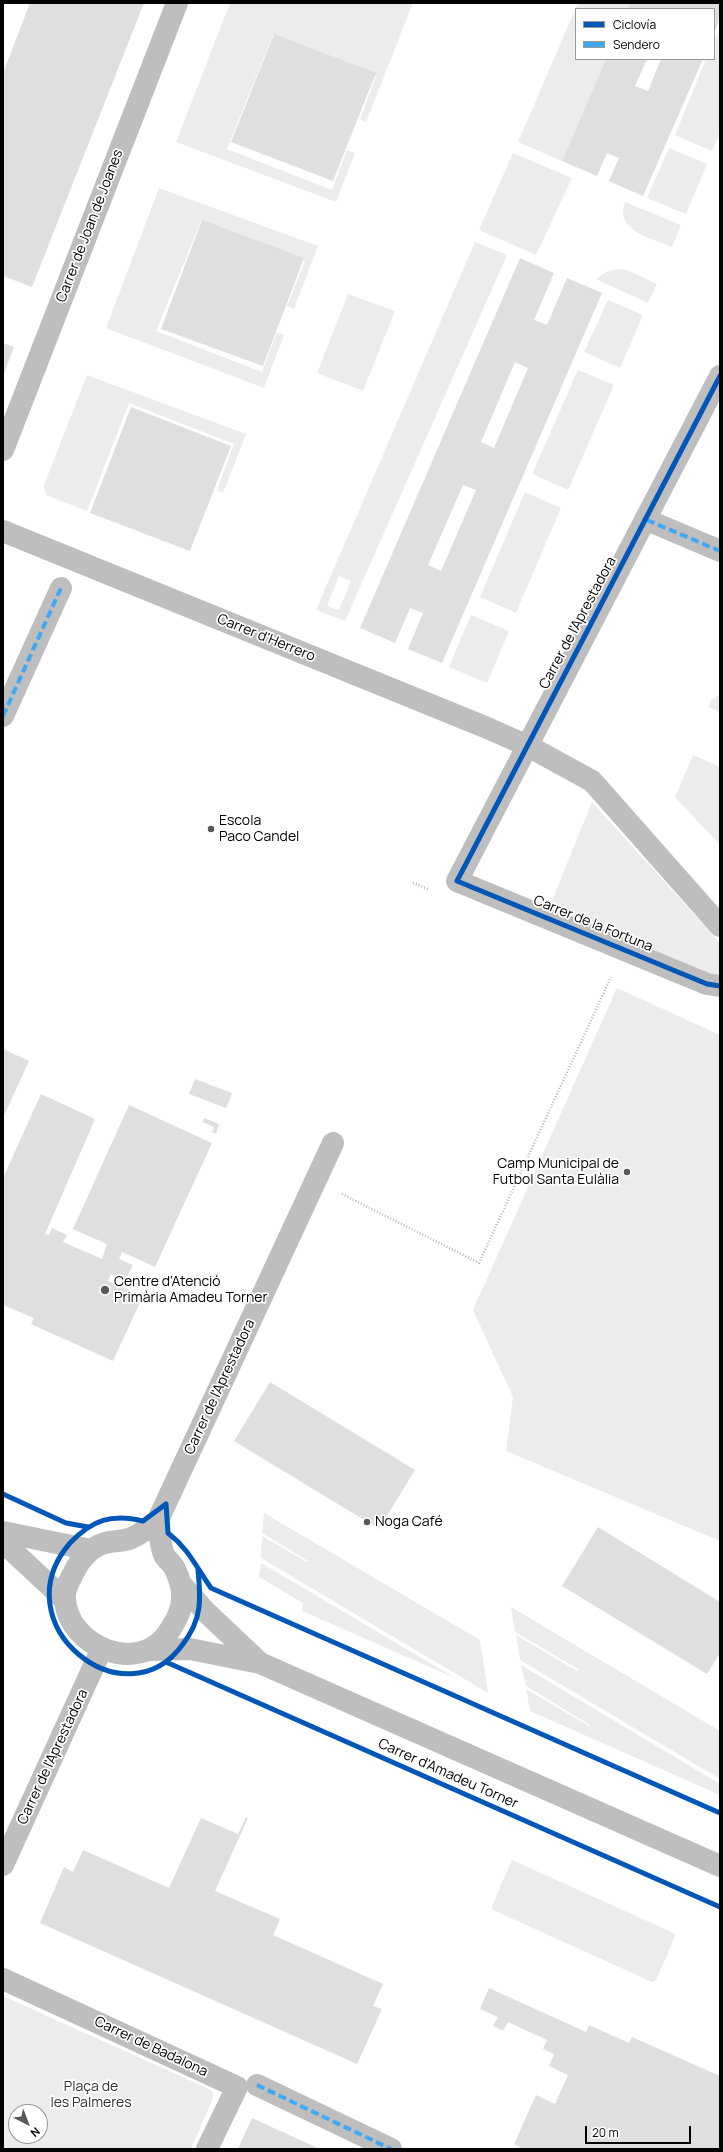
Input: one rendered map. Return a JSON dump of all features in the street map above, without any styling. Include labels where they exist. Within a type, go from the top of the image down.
[{"type":"street","name":"Carrer de Joan de Joanes","points":[[3,450],[177,3]]},
{"type":"street","name":"Carrer de l'Aprestadora","points":[[457,881],[647,520],[720,376]]},
{"type":"street","points":[[647,520],[720,551]]},
{"type":"street","name":"Carrer d'Herrero","points":[[3,531],[486,727],[528,746]]},
{"type":"street","points":[[3,716],[61,588]]},
{"type":"street","points":[[528,746],[592,781],[720,926]]},
{"type":"street","name":"Carrer de la Fortuna","points":[[457,881],[707,984],[720,986]]},
{"type":"street","name":"Carrer de l'Aprestadora","points":[[157,1522],[333,1143]]},
{"type":"street","points":[[3,1542],[64,1599],[69,1616],[83,1636],[102,1648],[118,1654],[136,1654],[150,1650],[166,1637],[178,1618],[182,1599],[180,1583],[175,1569],[164,1555],[157,1522],[129,1539],[108,1541],[91,1550],[77,1565],[68,1584],[64,1599]]},
{"type":"street","points":[[3,1532],[91,1550]]},
{"type":"street","name":"Carrer d'Amadeu Torner","points":[[180,1583],[206,1612],[260,1663]]},
{"type":"street","name":"Carrer de l'Aprestadora","points":[[3,1865],[102,1648]]},
{"type":"street","name":"Carrer d'Amadeu Torner","points":[[150,1650],[190,1649],[260,1663],[720,1866]]},
{"type":"street","name":"Carrer de Badalona","points":[[3,1979],[237,2087],[207,2149]]},
{"type":"street","points":[[257,2086],[391,2149]]},
{"type":"path","points":[[340,1193],[479,1263],[614,970]]},
{"type":"green space","points":[[230,3],[413,3],[366,122],[360,119],[376,76],[273,35],[227,149],[332,190],[347,150],[355,153],[336,202],[176,142]]},
{"type":"green space","points":[[578,3],[630,3],[628,8],[576,8]]},
{"type":"green space","points":[[575,10],[575,60],[606,60],[562,161],[518,142]]},
{"type":"green space","points":[[720,28],[720,132],[712,151],[675,135],[706,60],[715,60],[715,39]]},
{"type":"green space","points":[[669,148],[707,164],[686,214],[647,198]]},
{"type":"green space","points":[[513,153],[572,178],[536,255],[479,230]]},
{"type":"green space","points":[[159,188],[318,246],[294,309],[287,306],[305,261],[201,221],[156,331],[262,372],[277,332],[284,335],[264,388],[106,328]]},
{"type":"green space","points":[[625,202],[681,225],[672,247],[645,236],[630,227],[625,220],[623,212]]},
{"type":"green space","points":[[475,242],[507,255],[345,621],[316,610]],"holes":[[[339,576],[351,581],[339,610],[327,606]]]},
{"type":"green space","points":[[617,269],[627,270],[657,284],[648,303],[596,279],[606,272]]},
{"type":"green space","points":[[348,294],[395,311],[363,391],[317,373]]},
{"type":"green space","points":[[608,300],[643,315],[620,368],[584,352]]},
{"type":"green space","points":[[578,370],[614,385],[568,490],[532,474]]},
{"type":"green space","points":[[87,375],[246,434],[223,493],[217,490],[234,444],[129,403],[87,511],[46,495],[44,485]]},
{"type":"green space","points":[[525,492],[561,508],[516,613],[480,597]]},
{"type":"green space","points":[[471,615],[509,631],[487,683],[449,667]]},
{"type":"green space","points":[[720,694],[720,712],[708,707],[711,700]]},
{"type":"green space","points":[[693,755],[720,767],[720,845],[675,797]]},
{"type":"green space","points":[[592,802],[720,943],[720,975],[717,976],[549,908]]},
{"type":"green space","name":"Camp Municipal de Futbol Santa Eulàlia","points":[[617,988],[720,1035],[720,1541],[506,1451],[513,1397],[473,1310]]},
{"type":"green space","points":[[264,1513],[480,1640],[488,1693],[261,1558],[262,1536],[307,1562],[308,1561],[262,1533]]},
{"type":"green space","points":[[261,1563],[457,1679],[302,1611],[303,1603],[259,1577]]},
{"type":"green space","points":[[511,1607],[720,1731],[720,1779],[520,1660],[516,1635],[577,1671],[578,1669],[515,1632]]},
{"type":"green space","points":[[521,1665],[720,1784],[720,1795],[530,1711],[526,1689],[589,1726],[590,1725],[526,1686]]},
{"type":"green space","points":[[512,1860],[676,1934],[656,1980],[652,1982],[493,1910],[492,1906]]},
{"type":"green space","name":"Plaça de les Palmeres","points":[[3,1996],[209,2089],[213,2093],[213,2098],[191,2149],[3,2149]]},
{"type":"building","points":[[30,3],[144,3],[32,287],[3,276],[3,73]]},
{"type":"building","points":[[630,3],[720,3],[720,19],[715,31],[715,8],[628,8]]},
{"type":"building","points":[[274,34],[376,73],[333,181],[231,142]]},
{"type":"building","points":[[606,60],[647,60],[635,86],[648,91],[661,60],[703,60],[643,196],[609,181],[619,158],[607,153],[597,176],[562,161]]},
{"type":"building","points":[[202,220],[304,258],[263,366],[161,329]]},
{"type":"building","points":[[520,258],[554,273],[534,320],[547,325],[567,278],[602,293],[442,663],[408,649],[423,613],[410,608],[395,643],[360,628]],"holes":[[[515,362],[528,368],[494,448],[481,442]],[[463,485],[476,490],[441,571],[428,565]]]},
{"type":"building","points":[[3,343],[14,347],[3,376]]},
{"type":"building","points":[[131,407],[231,446],[190,551],[90,513]]},
{"type":"building","points":[[3,1049],[29,1061],[3,1118]]},
{"type":"building","points":[[195,1079],[232,1093],[226,1108],[189,1094]]},
{"type":"building","points":[[41,1094],[95,1119],[45,1234],[49,1235],[52,1228],[67,1235],[63,1242],[102,1259],[107,1244],[73,1229],[129,1105],[212,1143],[155,1267],[122,1252],[119,1259],[133,1265],[125,1281],[111,1274],[108,1281],[143,1296],[113,1361],[31,1324],[34,1318],[3,1305],[3,1178]]},
{"type":"building","points":[[204,1118],[219,1124],[216,1134],[212,1132],[214,1127],[203,1122]]},
{"type":"building","points":[[270,1382],[415,1470],[379,1529],[234,1441]]},
{"type":"building","points":[[598,1527],[720,1602],[720,1653],[707,1674],[562,1586]]},
{"type":"building","points":[[246,1817],[248,1818],[215,1891],[280,1919],[273,1935],[383,1984],[373,2006],[382,2009],[357,2064],[40,1923],[64,1867],[73,1872],[83,1850],[169,1888],[201,1818],[238,1834]]},
{"type":"building","points":[[489,1988],[586,2032],[589,2025],[629,2043],[632,2037],[720,2076],[720,2149],[523,2149],[514,2144],[536,2095],[555,2104],[568,2075],[549,2066],[554,2054],[543,2049],[547,2040],[508,2022],[503,2031],[493,2026],[498,2017],[480,2009]]},
{"type":"building","points":[[252,2118],[320,2149],[238,2149]]},
{"type":"marked path","points":[[647,520],[720,551]]},
{"type":"marked path","points":[[3,716],[61,588]]},
{"type":"marked path","points":[[257,2085],[391,2149]]},
{"type":"cycle path","points":[[720,376],[457,881],[707,984],[720,986]]},
{"type":"cycle path","points":[[3,1494],[66,1523],[88,1527]]},
{"type":"cycle path","points":[[198,1570],[200,1591],[199,1609],[194,1626],[189,1635],[183,1644],[159,1666],[131,1674],[103,1669],[78,1654],[60,1632],[50,1604],[52,1574],[70,1543],[78,1535],[95,1524],[112,1518],[143,1521],[166,1504],[168,1533],[187,1552],[211,1588],[720,1813]]},
{"type":"cycle path","points":[[166,1662],[720,1907]]},
{"type":"place","name":"Escola Paco Candel","points":[[211,829]]},
{"type":"place","name":"Camp Municipal de Futbol Santa Eulàlia","points":[[627,1172]]},
{"type":"place","name":"Centre d'Atenció Primària Amadeu Torner","points":[[105,1290]]},
{"type":"place","name":"Noga Café","points":[[367,1522]]}]
